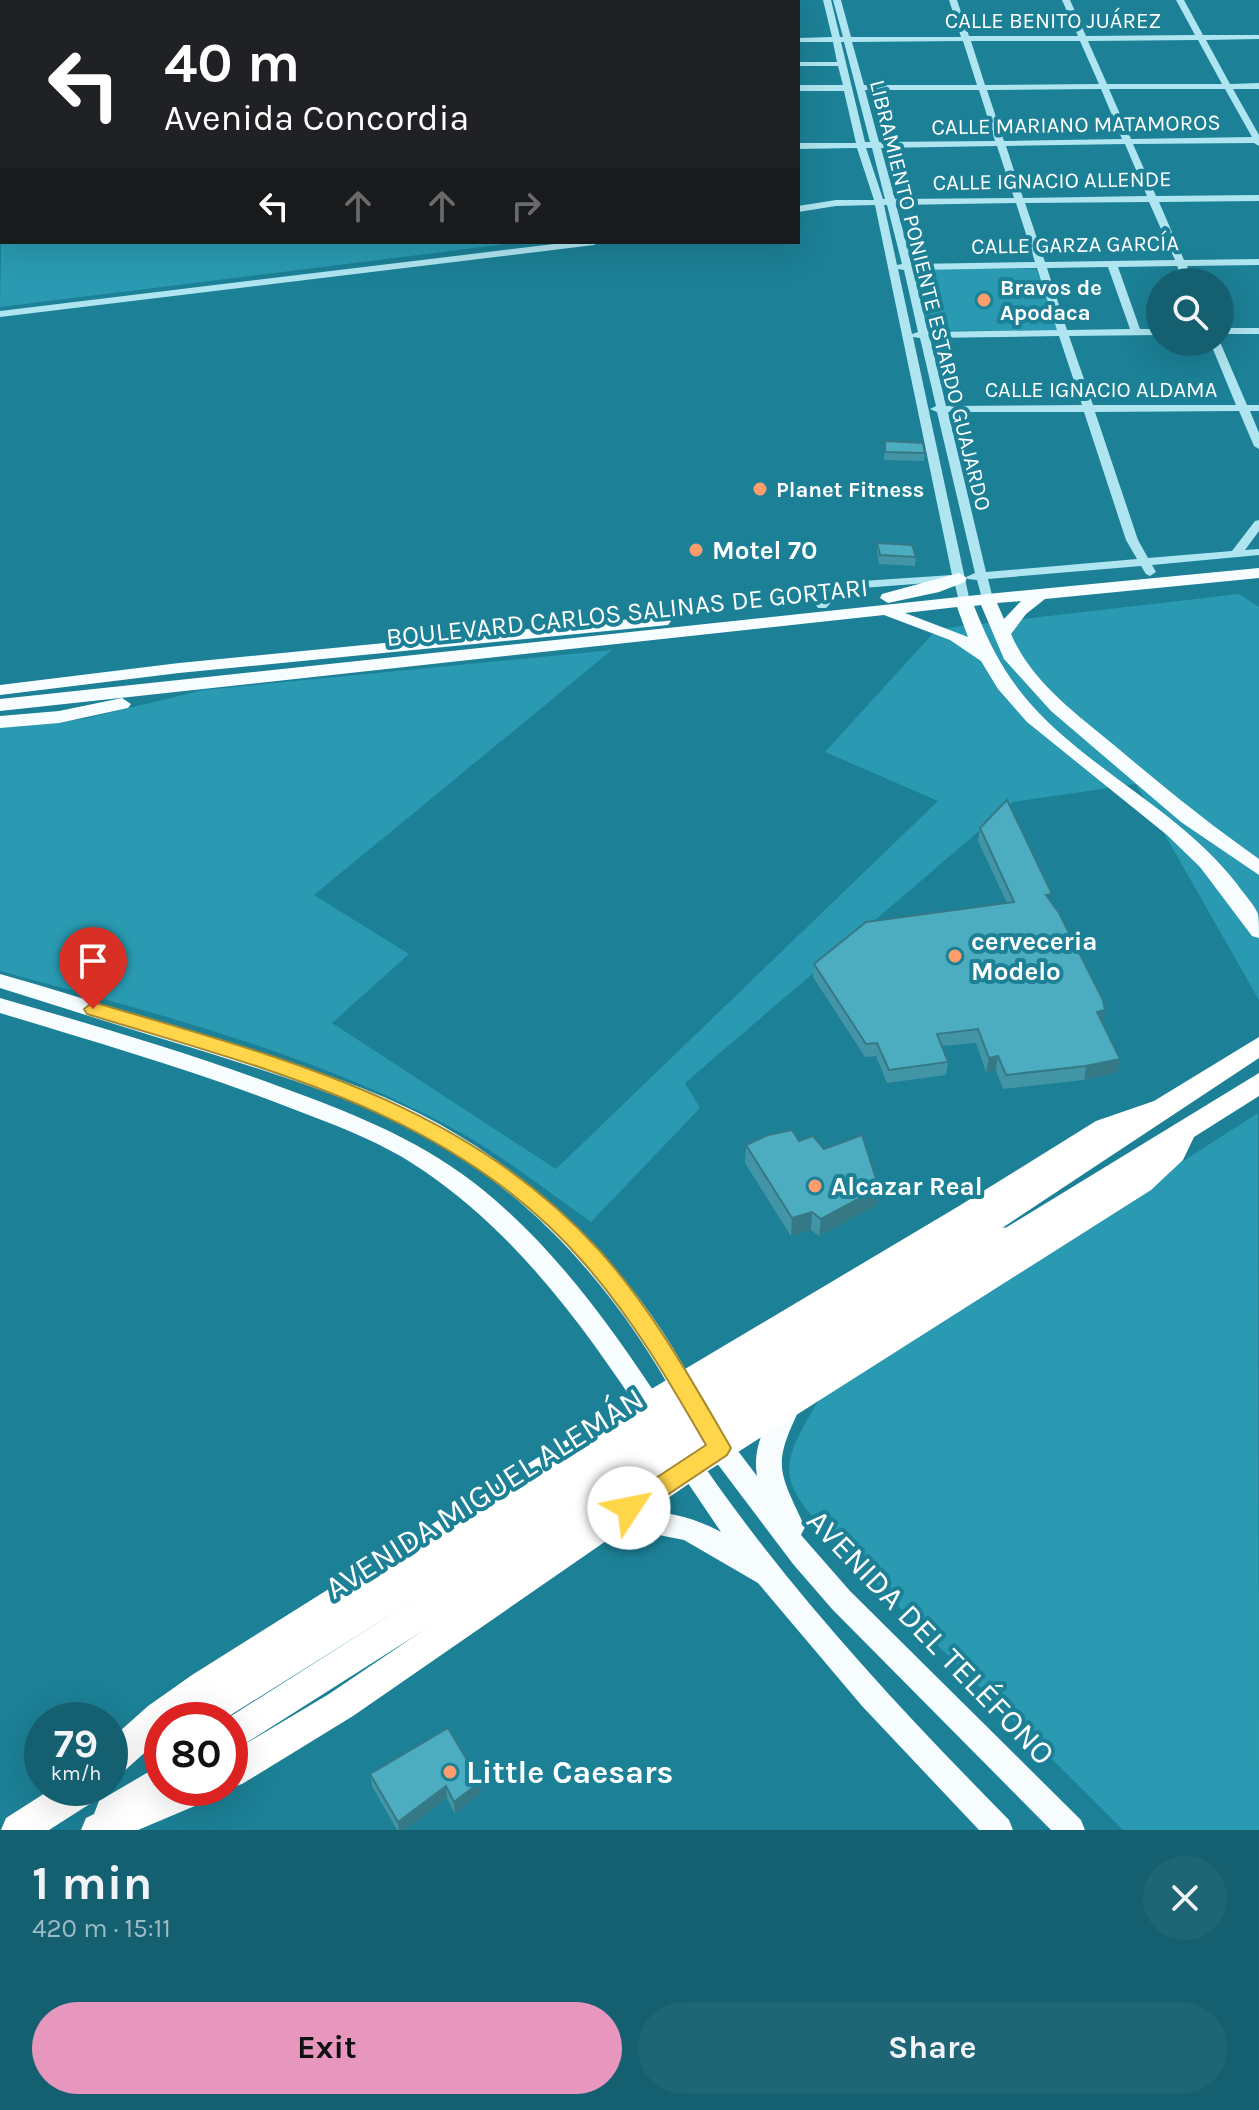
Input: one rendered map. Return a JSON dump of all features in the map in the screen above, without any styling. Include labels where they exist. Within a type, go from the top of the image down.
[{"type":"highway","name":"AVENIDA MIGUEL ALEMÁN","points":[[248,1723],[1141,1141],[1156,1110],[1258,1045]]},
{"type":"highway","name":"AVENIDA MIGUEL ALEMÁN","points":[[223,1702],[1141,1141],[1183,1131],[1259,1083]]},
{"type":"highway","points":[[128,1746],[160,1717],[204,1686],[580,1447],[1105,1128],[1156,1110]]},
{"type":"highway","points":[[248,1761],[341,1705],[689,1467],[1141,1183],[1174,1153],[1183,1131]]},
{"type":"highway","points":[[776,1330],[767,1342],[762,1359],[770,1375],[786,1383],[824,1383]]},
{"type":"highway","points":[[580,1447],[602,1450],[619,1462],[628,1479],[629,1508]]},
{"type":"highway","points":[[86,1830],[144,1792]]},
{"type":"highway","points":[[18,1830],[55,1806]]},
{"type":"highway","points":[[98,1830],[155,1806]]},
{"type":"main road","name":"BOULEVARD CARLOS SALINAS DE GORTARI","points":[[983,588],[1040,595],[1249,564]]},
{"type":"main road","name":"BOULEVARD CARLOS SALINAS DE GORTARI","points":[[0,705],[180,687],[884,604],[961,590],[1147,568],[1249,564]]},
{"type":"main road","points":[[983,588],[1013,659],[1057,707],[1188,818],[1259,868]]},
{"type":"main road","points":[[961,590],[986,657],[1017,702],[1046,733],[1207,861],[1259,931]]},
{"type":"main road","points":[[1001,635],[1020,610],[1040,595]]},
{"type":"main road","name":"BOULEVARD CARLOS SALINAS DE GORTARI","points":[[0,690],[179,668],[822,605],[884,604]]},
{"type":"main road","points":[[884,604],[956,636],[986,657]]},
{"type":"main road","points":[[0,676],[82,669],[179,668]]},
{"type":"main road","points":[[0,722],[85,712],[180,687]]},
{"type":"main road","name":"AVENIDA DEL TELÉFONO","points":[[0,981],[327,1082],[432,1130],[503,1176],[540,1206],[590,1255],[657,1341],[719,1448],[802,1556],[841,1600],[1071,1830]]},
{"type":"main road","points":[[0,1005],[269,1091],[351,1123],[407,1149],[484,1205],[550,1269],[591,1318],[689,1467],[771,1580],[907,1736],[999,1830]]},
{"type":"main road","points":[[791,1404],[769,1447],[767,1470],[770,1484],[790,1524],[841,1600]]},
{"type":"main road","points":[[600,1528],[653,1521],[687,1527],[706,1536],[771,1580]]},
{"type":"street","name":"LIBRAMIENTO PONIENTE ESTARDO GUAJARDO","points":[[827,0],[861,145],[908,267],[944,409],[983,588]]},
{"type":"street","name":"LIBRAMIENTO PONIENTE ESTARDO GUAJARDO","points":[[837,0],[876,145],[892,267],[961,590]]},
{"type":"street","points":[[953,0],[1132,540],[1147,568],[1026,573],[1002,570],[982,562],[975,555]]},
{"type":"street","points":[[1066,0],[1183,268]]},
{"type":"street","points":[[1180,0],[1258,141]]},
{"type":"street","name":"CALLE BENITO JUÁREZ","points":[[800,40],[1259,37]]},
{"type":"street","points":[[800,64],[842,64]]},
{"type":"street","points":[[859,88],[1259,86]]},
{"type":"street","points":[[800,88],[847,88]]},
{"type":"street","name":"CALLE MARIANO MATAMOROS","points":[[800,146],[1258,141]]},
{"type":"street","name":"CALLE IGNACIO ALLENDE","points":[[800,209],[885,202],[1259,198]]},
{"type":"street","points":[[0,314],[578,244]]},
{"type":"street","name":"CALLE GARZA GARCÍA","points":[[892,267],[1259,262]]},
{"type":"street","points":[[1112,264],[1136,332]]},
{"type":"street","points":[[1234,331],[1259,331]]},
{"type":"street","points":[[907,334],[1146,332]]},
{"type":"street","points":[[1221,356],[1259,446]]},
{"type":"street","name":"CALLE IGNACIO ALDAMA","points":[[922,408],[1259,408]]},
{"type":"street","points":[[1249,564],[1259,523]]},
{"type":"street","points":[[1249,564],[1259,552]]},
{"type":"street","points":[[983,588],[1026,573]]},
{"type":"street","points":[[822,605],[835,591],[847,586],[961,590]]},
{"type":"shaded area","points":[[1,244],[507,244],[0,307]]},
{"type":"shaded area","name":"Bravos de Apodaca","points":[[913,269],[1036,269],[1060,330],[928,331]]},
{"type":"shaded area","points":[[1239,594],[1259,607],[1259,1000],[1136,784],[1013,802],[685,1083],[700,1108],[591,1222],[479,1143],[387,1096],[333,1073],[224,1034],[0,971],[0,727],[83,719],[204,690],[612,650],[314,895],[409,954],[332,1023],[556,1169],[938,801],[825,752],[937,629]]},
{"type":"shaded area","points":[[1258,1113],[1259,1830],[1123,1830],[839,1547],[803,1505],[794,1489],[790,1458],[824,1392]]},
{"type":"building","points":[[885,441],[923,443],[925,453],[885,452]]},
{"type":"building","points":[[877,543],[912,545],[916,557],[880,555]]},
{"type":"building","name":"cerveceria Modelo","points":[[1007,800],[1052,894],[1046,895],[1059,913],[1103,1000],[1105,1010],[1097,1012],[1120,1059],[1006,1075],[998,1056],[989,1058],[978,1029],[937,1034],[948,1062],[889,1070],[877,1043],[866,1044],[814,964],[866,922],[1014,902],[980,828]]},
{"type":"building","name":"Alcazar Real","points":[[792,1130],[799,1141],[813,1136],[824,1149],[862,1135],[879,1188],[821,1219],[812,1212],[792,1218],[746,1145],[768,1135]]},
{"type":"building","points":[[448,1728],[480,1782],[454,1802],[446,1786],[398,1822],[370,1774]]},
{"type":"place","name":"Bravos de Apodaca","points":[[984,300]]},
{"type":"place","name":"Planet Fitness","points":[[760,489]]},
{"type":"place","name":"Motel 70","points":[[696,550]]},
{"type":"place","name":"cerveceria Modelo","points":[[955,956]]},
{"type":"place","name":"Alcazar Real","points":[[815,1186]]},
{"type":"place","name":"Little Caesars","points":[[450,1772]]},
{"type":"route","points":[[93,1009],[286,1068],[364,1096],[468,1152],[540,1206],[590,1255],[626,1299],[657,1341],[719,1448],[629,1508]]}]
